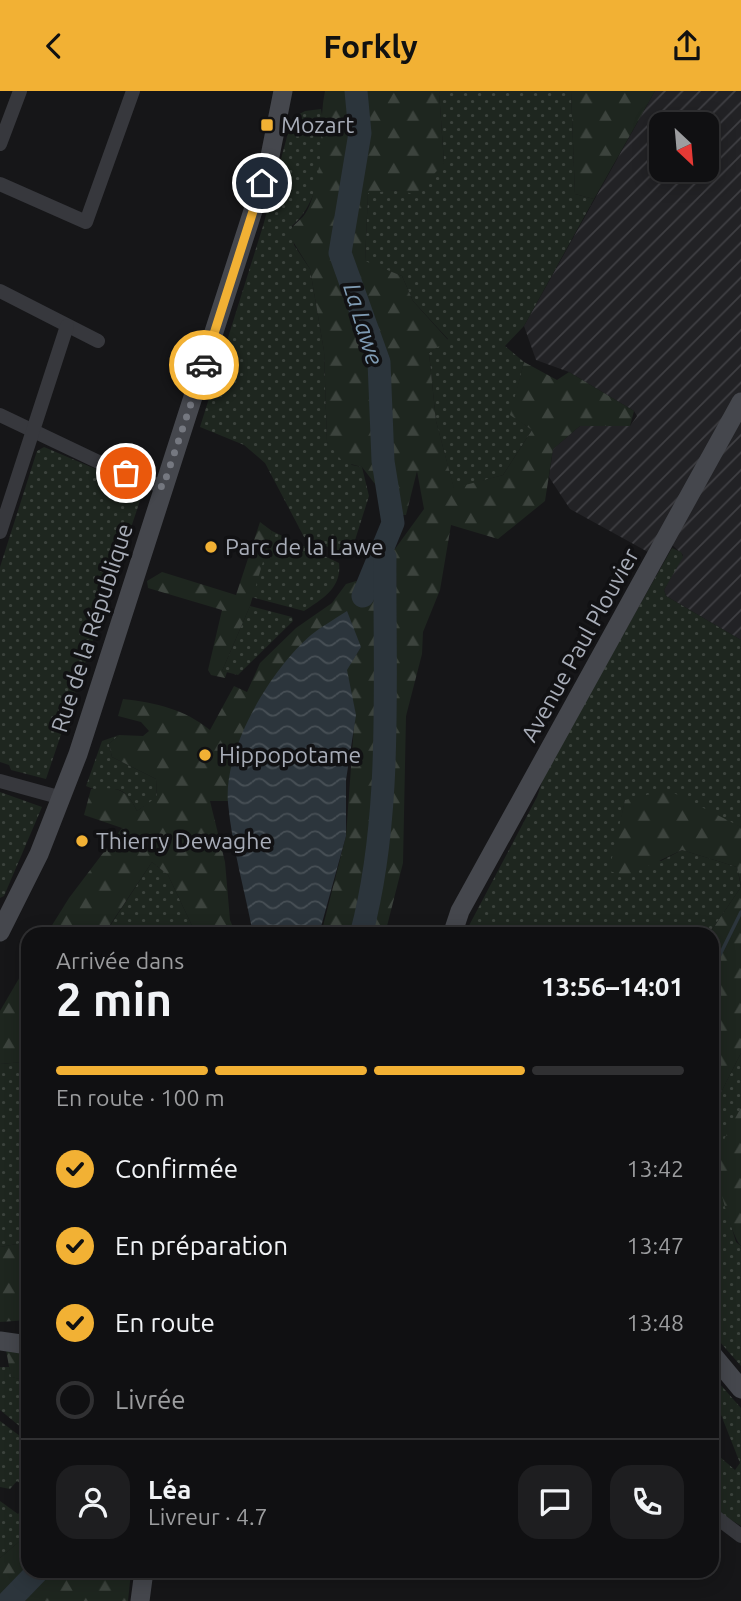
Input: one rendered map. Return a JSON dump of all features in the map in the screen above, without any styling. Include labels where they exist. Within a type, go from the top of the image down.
[{"type":"main road","name":"Rue de la République","points":[[0,932],[27,882],[62,798],[269,161],[283,91]]},
{"type":"main road","name":"Avenue Paul Plouvier","points":[[447,927],[460,911],[741,402]]},
{"type":"main road","name":"Avenue Paul Plouvier","points":[[455,927],[460,911]]},
{"type":"main road","points":[[0,1341],[21,1344]]},
{"type":"main road","points":[[719,1362],[741,1389]]},
{"type":"main road","points":[[140,1601],[143,1578]]},
{"type":"street","points":[[0,144],[20,91]]},
{"type":"street","points":[[0,184],[86,222],[133,91]]},
{"type":"street","points":[[0,291],[98,341]]},
{"type":"street","points":[[0,532],[67,326]]},
{"type":"street","points":[[0,415],[32,432],[163,487]]},
{"type":"street","points":[[0,781],[62,798]]},
{"type":"street","points":[[719,1519],[741,1536]]},
{"type":"shaded area","points":[[655,91],[741,91],[741,640],[666,596],[664,590],[683,555],[667,540],[657,557],[570,509],[549,477],[553,449],[580,426],[630,426],[637,416],[634,411],[569,372],[536,360],[524,326]]},
{"type":"green space","points":[[325,91],[439,91],[444,163],[415,195],[400,190],[368,193],[365,261],[402,276],[413,301],[448,340],[429,353],[436,421],[454,488],[503,475],[532,430],[510,415],[524,362],[557,380],[569,372],[634,411],[630,426],[580,426],[553,449],[545,501],[498,539],[451,525],[440,590],[423,632],[422,654],[406,716],[403,863],[387,927],[323,927],[346,836],[355,712],[346,670],[361,647],[234,757],[228,801],[210,801],[225,862],[230,920],[233,927],[193,927],[168,875],[152,862],[109,927],[51,927],[69,898],[122,828],[84,815],[91,789],[119,790],[129,797],[137,811],[157,797],[156,779],[112,757],[109,744],[119,735],[143,736],[149,731],[141,722],[118,716],[123,699],[170,708],[210,730],[234,686],[247,692],[260,663],[296,628],[332,603],[346,584],[376,575],[424,509],[417,471],[406,515],[383,514],[385,497],[362,467],[343,462],[327,442],[324,351],[310,269],[289,235],[303,217],[314,192],[319,167]]},
{"type":"green space","points":[[439,91],[571,91],[575,194],[594,199],[524,326],[505,346],[524,362],[511,415],[532,430],[503,475],[454,489],[436,421],[429,353],[448,339],[413,301],[402,276],[365,262],[368,192],[401,190],[444,163]]},
{"type":"green space","points":[[571,91],[655,91],[594,199],[575,194]]},
{"type":"green space","points":[[321,109],[324,139],[320,172],[310,203],[292,226],[294,245],[310,269],[324,351],[327,442],[352,465],[362,467],[369,496],[350,556],[304,537],[265,463],[244,445],[200,427],[263,226],[292,118],[305,111]]},
{"type":"green space","points":[[44,447],[136,486],[142,495],[46,779],[11,770],[9,765],[0,762],[0,567],[37,451]]},
{"type":"green space","points":[[260,522],[272,531],[250,606],[222,671],[227,672],[225,678],[211,675],[208,670],[222,610],[148,588],[147,581],[162,572],[236,595]]},
{"type":"green space","points":[[272,531],[339,563],[334,586],[304,611],[251,597]]},
{"type":"green space","points":[[672,548],[681,552],[683,557],[664,590],[666,596],[741,640],[741,827],[713,816],[625,800],[617,840],[661,861],[682,850],[737,867],[741,887],[714,927],[468,927],[537,797],[545,773]]},
{"type":"green space","points":[[250,606],[292,617],[293,621],[238,675],[222,671]]},
{"type":"green space","points":[[119,735],[109,744],[112,757],[156,779],[157,798],[137,811],[125,793],[119,790],[101,790],[86,786],[102,741]]},
{"type":"green space","points":[[668,790],[741,827],[741,885],[737,867],[682,850],[627,876],[609,871],[625,800]]},
{"type":"green space","points":[[0,792],[42,807],[4,896],[0,898]]},
{"type":"green space","points":[[152,862],[168,875],[193,927],[109,927]]},
{"type":"green space","points":[[741,887],[741,1053],[719,1096],[719,927],[714,927]]},
{"type":"green space","points":[[21,975],[21,1062],[0,1064],[0,1011]]},
{"type":"green space","points":[[741,1053],[741,1107],[719,1155],[719,1096]]},
{"type":"green space","points":[[21,1062],[21,1243],[0,1247],[0,1064]]},
{"type":"green space","points":[[741,1107],[741,1246],[733,1231],[719,1184],[719,1151]]},
{"type":"green space","points":[[719,1174],[736,1242],[741,1246],[741,1366],[719,1341]]},
{"type":"green space","points":[[21,1243],[21,1320],[0,1322],[0,1247]]},
{"type":"green space","points":[[6,1350],[21,1351],[21,1379],[11,1377]]},
{"type":"green space","points":[[0,1367],[9,1367],[12,1377],[21,1379],[21,1427],[0,1410]]},
{"type":"green space","points":[[719,1383],[741,1408],[741,1526],[719,1512],[719,1456],[735,1470],[740,1463],[719,1410]]},
{"type":"green space","points":[[0,1421],[21,1437],[21,1485],[17,1481],[10,1489],[0,1487]]},
{"type":"green space","points":[[0,1501],[18,1514],[21,1510],[21,1540],[0,1558]]},
{"type":"green space","points":[[21,1540],[21,1578],[130,1578],[128,1601],[0,1601],[0,1558]]},
{"type":"water","points":[[347,611],[361,647],[347,670],[356,715],[346,780],[346,836],[321,927],[252,927],[228,803],[228,782],[233,759],[253,711],[280,668],[311,635]]},
{"type":"waterway","name":"La Lawe","points":[[356,91],[360,133],[340,253],[379,362],[383,461],[393,523],[363,596]]},
{"type":"waterway","points":[[363,927],[378,843],[385,747],[385,557]]},
{"type":"waterway","points":[[719,957],[741,912]]},
{"type":"waterway","name":"La Lawe","points":[[9,1601],[31,1578]]},
{"type":"way so far","points":[[126,473],[163,487],[204,365]]},
{"type":"place","name":"Mozart","points":[[267,125]]},
{"type":"place","name":"Parc de la Lawe","points":[[211,547]]},
{"type":"place","name":"Hippopotame","points":[[205,755]]},
{"type":"place","name":"Thierry Dewaghe","points":[[82,841]]},
{"type":"route","points":[[204,365],[262,183]]}]
